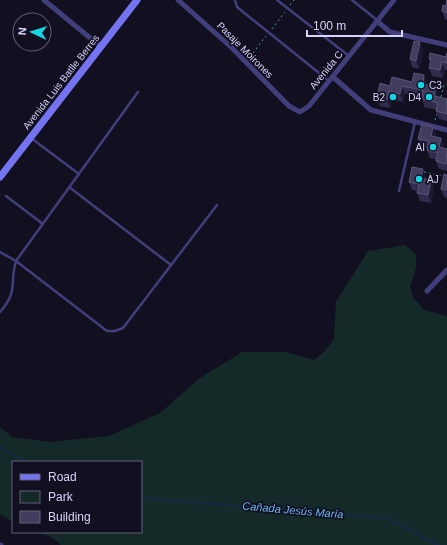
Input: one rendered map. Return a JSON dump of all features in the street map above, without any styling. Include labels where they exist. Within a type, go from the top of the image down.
[{"type":"main road","name":"Avenida Luis Batlle Berres","points":[[0,177],[137,0]]},
{"type":"street","points":[[44,0],[101,47]]},
{"type":"street","name":"Pasaje Moirones","points":[[178,0],[231,47],[289,106],[300,112]]},
{"type":"street","name":"Avenida C","points":[[300,112],[305,110],[394,0]]},
{"type":"street","points":[[377,21],[390,32],[447,45]]},
{"type":"street","points":[[331,79],[371,110],[447,130]]},
{"type":"street","points":[[427,291],[447,270]]},
{"type":"lane","points":[[236,0],[237,7],[331,79]]},
{"type":"lane","points":[[277,0],[349,57]]},
{"type":"lane","points":[[352,0],[377,21]]},
{"type":"lane","points":[[0,312],[9,302],[12,294],[13,271],[16,261],[138,92]]},
{"type":"lane","points":[[399,191],[415,122]]},
{"type":"lane","points":[[30,138],[79,174]]},
{"type":"lane","points":[[69,187],[171,265]]},
{"type":"lane","points":[[6,196],[43,224]]},
{"type":"lane","points":[[0,252],[16,261],[108,332],[116,332],[123,328],[217,205]]},
{"type":"path","points":[[440,99],[444,84],[447,85]]},
{"type":"path","points":[[434,127],[437,113]]},
{"type":"path","points":[[417,170],[447,177]]},
{"type":"green space","points":[[405,245],[416,254],[416,268],[410,287],[413,297],[424,310],[447,316],[447,545],[61,545],[53,538],[40,533],[142,533],[142,461],[12,461],[12,521],[0,514],[0,427],[12,437],[49,442],[109,436],[160,413],[200,378],[242,352],[286,352],[314,360],[324,352],[334,339],[336,302],[368,251]]},
{"type":"building","points":[[447,0],[447,13],[442,11],[443,5],[446,6]]},
{"type":"building","points":[[414,41],[420,42],[416,61],[410,59]]},
{"type":"building","points":[[430,53],[446,57],[447,53],[447,63],[442,62],[440,70],[429,68],[431,59],[429,59]]},
{"type":"building","points":[[414,73],[424,75],[423,84],[436,87],[434,96],[447,99],[447,114],[436,111],[438,103],[422,99],[423,90],[402,86],[400,94],[389,91],[387,100],[377,98],[380,83],[390,86],[392,77],[412,82]]},
{"type":"building","points":[[422,124],[433,127],[431,136],[441,138],[439,147],[447,149],[446,164],[436,161],[438,153],[427,150],[429,141],[418,139]]},
{"type":"building","points":[[412,167],[423,169],[421,178],[431,180],[428,195],[417,193],[419,184],[409,182]]},
{"type":"building","points":[[444,174],[447,175],[447,190],[441,189]]},
{"type":"waterway","name":"Cañada Jesús María","points":[[0,447],[24,461]]},
{"type":"waterway","name":"Cañada Jesús María","points":[[142,498],[387,518],[438,545]]},
{"type":"place","name":"C3","points":[[421,85]]},
{"type":"place","name":"B2","points":[[393,97]]},
{"type":"place","name":"D4","points":[[429,97]]},
{"type":"place","name":"AI","points":[[433,147]]},
{"type":"place","name":"AJ","points":[[419,179]]}]
